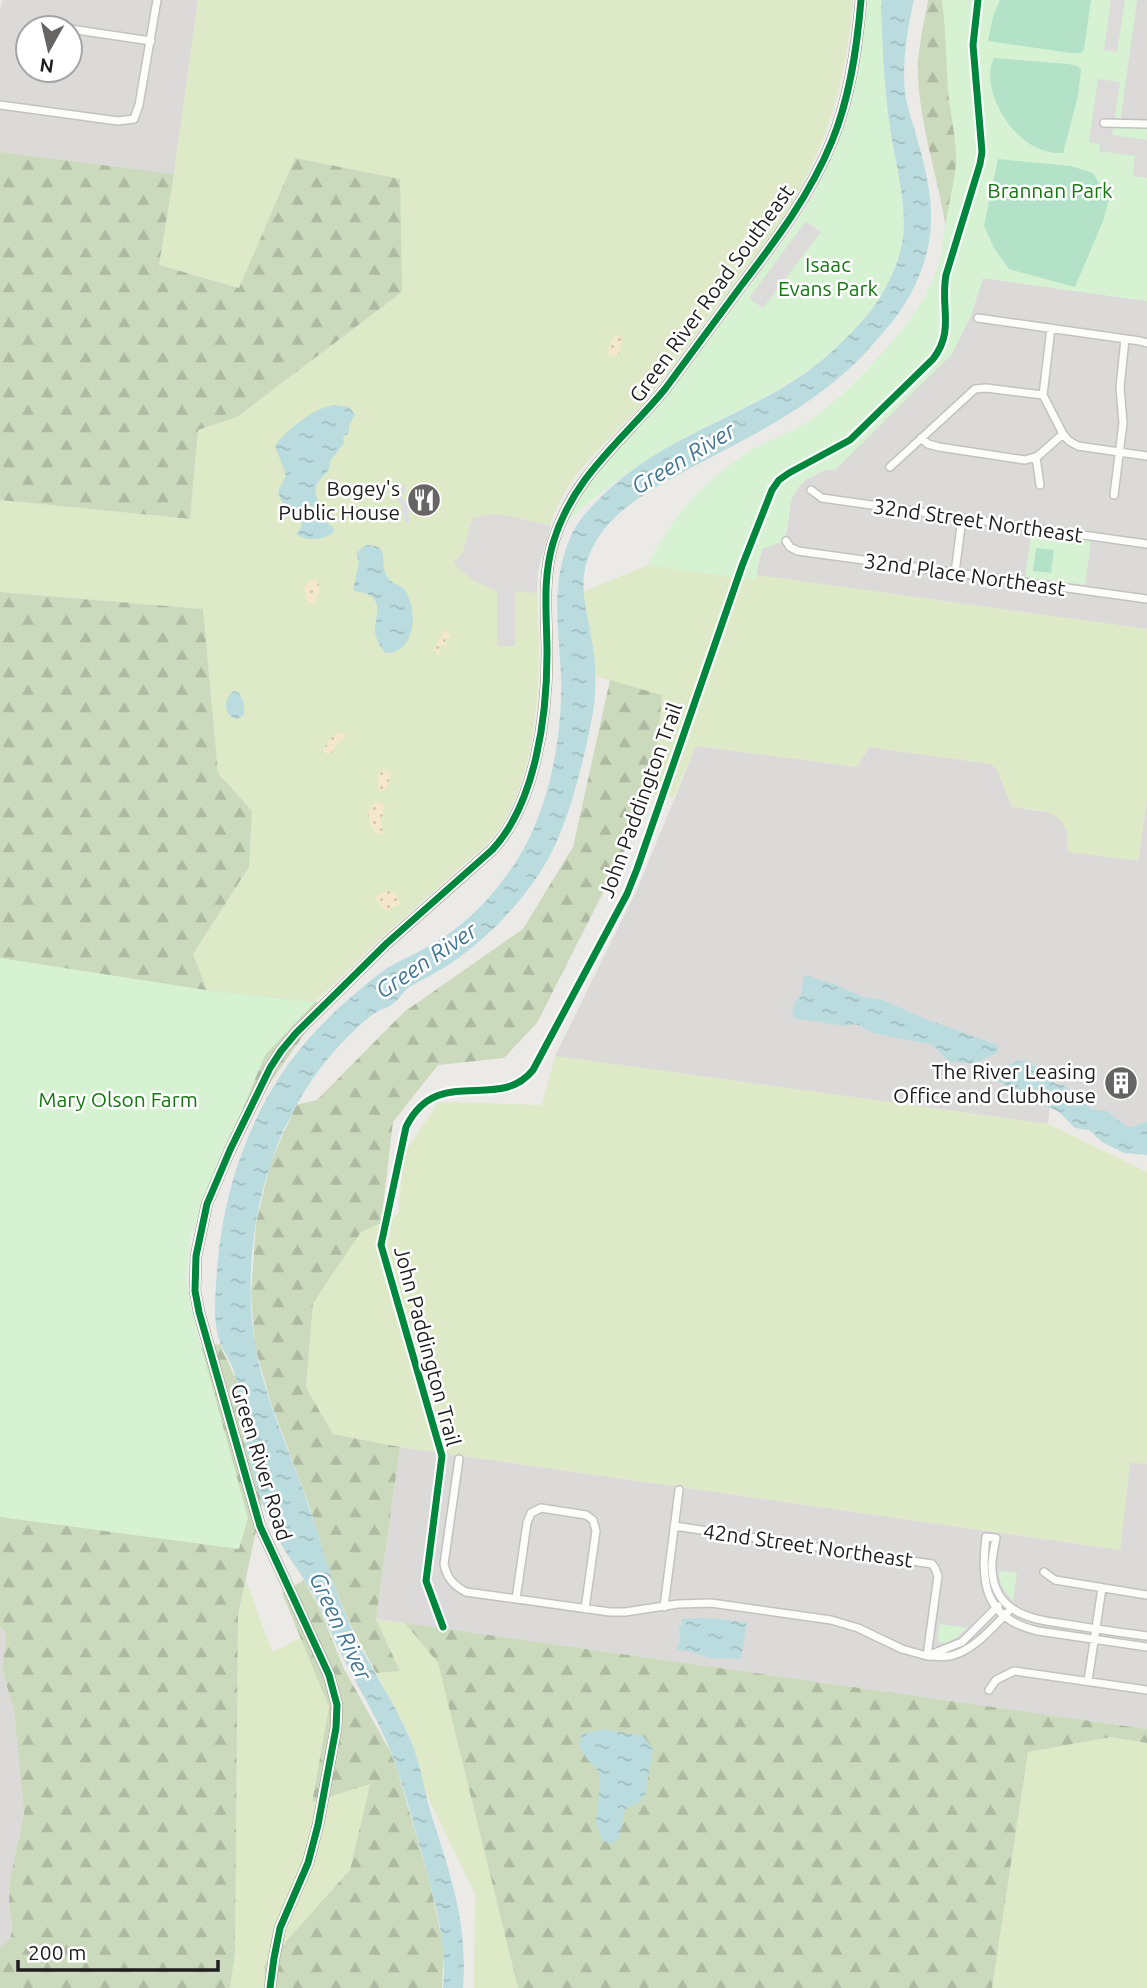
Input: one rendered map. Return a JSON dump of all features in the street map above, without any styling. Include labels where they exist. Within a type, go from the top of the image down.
[{"type":"street","points":[[0,105],[121,121],[136,117],[157,0]]},
{"type":"street","name":"Green River Road Southeast","points":[[326,1003],[387,943],[492,850],[517,815],[530,781],[542,716],[546,670],[546,577],[552,544],[562,518],[584,479],[665,389],[802,202],[833,139],[846,97],[854,63],[861,0]]},
{"type":"street","points":[[84,31],[151,41]]},
{"type":"street","points":[[1104,122],[1147,124]]},
{"type":"street","points":[[978,318],[1147,343]]},
{"type":"street","points":[[1051,328],[1042,395],[1063,434],[1077,445],[1147,456]]},
{"type":"street","points":[[1114,495],[1123,423],[1120,387],[1125,338]]},
{"type":"street","points":[[890,467],[967,395],[978,388],[1042,395]]},
{"type":"street","points":[[921,438],[943,448],[1022,459],[1036,457],[1063,434]]},
{"type":"street","points":[[1036,457],[1040,485]]},
{"type":"street","name":"32nd Street Northeast","points":[[811,490],[822,498],[1147,544]]},
{"type":"street","points":[[955,573],[962,518]]},
{"type":"street","name":"32nd Place Northeast","points":[[786,541],[797,551],[1147,599]]},
{"type":"street","name":"Green River Road","points":[[271,1988],[280,1928],[308,1863],[318,1825],[336,1728],[337,1705],[329,1675],[260,1526],[199,1312],[195,1277],[196,1256],[207,1204],[270,1068],[281,1051],[326,1003]]},
{"type":"street","points":[[459,1459],[444,1564],[448,1578],[466,1592],[625,1612],[711,1603],[831,1620],[858,1628],[902,1649],[928,1656],[962,1642],[1008,1605]]},
{"type":"street","points":[[664,1606],[679,1490]]},
{"type":"street","points":[[516,1599],[527,1523],[531,1513],[541,1508],[589,1517],[595,1523],[585,1609]]},
{"type":"street","name":"42nd Street Northeast","points":[[674,1526],[932,1564],[937,1572],[928,1656]]},
{"type":"street","points":[[1147,1636],[1037,1620],[1008,1605],[996,1588],[992,1571],[996,1538],[986,1537],[984,1582],[1000,1612],[1029,1629],[1147,1647]]},
{"type":"street","points":[[1044,1572],[1055,1580],[1147,1595]]},
{"type":"street","points":[[1087,1681],[1102,1588]]},
{"type":"street","points":[[989,1690],[996,1681],[1014,1671],[1147,1690]]},
{"type":"shaded area","points":[[3,0],[198,0],[174,174],[0,152],[0,8]]},
{"type":"shaded area","points":[[1111,0],[1125,0],[1117,52],[1104,50]]},
{"type":"shaded area","points":[[1137,0],[1147,0],[1147,124],[1120,121]]},
{"type":"shaded area","points":[[1098,79],[1120,82],[1112,135],[1147,140],[1147,178],[1133,176],[1135,156],[1099,151],[1100,144],[1089,142]]},
{"type":"shaded area","points":[[806,221],[821,232],[763,308],[749,298]]},
{"type":"shaded area","points":[[983,278],[1147,301],[1147,629],[756,575],[762,549],[782,542],[787,532],[791,498],[803,481],[827,469],[970,318]]},
{"type":"shaded area","points":[[403,484],[407,486],[401,499],[412,503],[408,516],[410,522],[405,523],[400,502],[397,501]]},
{"type":"shaded area","points":[[491,514],[551,526],[538,570],[537,593],[515,591],[515,646],[497,646],[497,591],[472,580],[453,563],[463,552],[472,518]]},
{"type":"shaded area","points":[[696,746],[857,767],[869,747],[991,764],[997,770],[1012,807],[1048,812],[1061,819],[1067,831],[1138,861],[1147,799],[1147,1122],[1130,1127],[1108,1112],[1092,1109],[1031,1063],[998,1081],[1050,1107],[1048,1124],[555,1056],[638,887]]},
{"type":"shaded area","points":[[400,1447],[1120,1550],[1130,1462],[1147,1464],[1147,1729],[376,1619]]},
{"type":"shaded area","points":[[0,1626],[5,1632],[2,1668],[14,1711],[24,1813],[10,1880],[12,1931],[10,1939],[0,1948]]},
{"type":"green space","points":[[198,0],[853,0],[842,77],[828,126],[796,196],[656,388],[583,467],[562,497],[554,514],[542,550],[538,577],[539,655],[529,755],[513,804],[502,825],[487,844],[382,937],[315,1002],[206,990],[193,953],[249,868],[252,811],[218,773],[203,609],[0,592],[0,500],[190,519],[198,430],[237,417],[402,292],[295,158],[240,288],[159,265]]},
{"type":"green space","name":"Isaac Evans Park","points":[[867,0],[881,0],[887,107],[904,220],[899,256],[883,292],[863,321],[840,345],[814,366],[786,385],[653,456],[587,504],[564,525],[596,472],[656,409],[789,234],[812,197],[834,153],[849,106],[859,65]]},
{"type":"green space","points":[[928,0],[957,0],[960,174],[946,228],[919,94],[919,56]]},
{"type":"green space","name":"Brannan Park","points":[[942,0],[1137,0],[1120,120],[1147,124],[1147,301],[983,278],[970,318],[952,354],[835,470],[814,475],[797,489],[790,505],[782,542],[762,549],[755,580],[648,565],[679,514],[705,486],[736,460],[799,427],[832,403],[892,341],[912,317],[928,291],[940,257],[956,161]]},
{"type":"green space","points":[[1000,0],[1091,0],[1084,50],[1070,53],[988,41],[993,16]]},
{"type":"green space","points":[[994,58],[1068,64],[1078,66],[1081,70],[1078,96],[1063,153],[1037,148],[1015,132],[1007,122],[991,85]]},
{"type":"green space","points":[[0,152],[174,174],[159,265],[239,288],[295,158],[400,179],[402,292],[237,417],[198,430],[190,519],[0,500]]},
{"type":"green space","points":[[998,159],[1071,166],[1093,173],[1109,200],[1075,287],[1009,269],[994,248],[984,226]]},
{"type":"green space","points":[[1031,533],[1091,541],[1085,585],[1025,577]]},
{"type":"green space","points":[[1036,548],[1054,550],[1051,573],[1033,571]]},
{"type":"green space","points":[[648,565],[755,580],[756,575],[1147,629],[1147,799],[1138,861],[1067,852],[1067,832],[1057,817],[1035,809],[1012,807],[997,770],[991,764],[869,747],[857,767],[696,746],[673,798],[653,794],[661,695],[595,676],[594,651],[583,592]]},
{"type":"green space","points":[[0,592],[203,609],[218,773],[252,811],[249,867],[193,954],[207,990],[326,1003],[244,1120],[207,1204],[159,1192],[0,1412]]},
{"type":"green space","points":[[610,680],[662,695],[653,794],[537,1023],[504,1058],[438,1065],[393,1122],[381,1223],[361,1232],[313,1303],[306,1388],[333,1434],[400,1447],[376,1619],[400,1671],[376,1673],[347,1618],[329,1572],[310,1508],[271,1403],[255,1347],[251,1293],[256,1224],[270,1164],[296,1105],[317,1100],[404,1012],[523,929],[573,847]]},
{"type":"green space","name":"Mary Olson Farm","points":[[0,958],[206,990],[315,1002],[265,1055],[190,1237],[186,1278],[195,1324],[248,1518],[239,1549],[0,1517]]},
{"type":"green space","points":[[555,1056],[1048,1124],[1147,1172],[1147,1464],[1130,1462],[1120,1550],[400,1447],[333,1434],[306,1388],[313,1303],[361,1232],[398,1214],[404,1153],[439,1102],[542,1105]]},
{"type":"green space","points":[[220,1344],[237,1382],[241,1425],[262,1503],[238,1615],[235,1953],[230,1988],[0,1988],[0,1948],[10,1939],[12,1931],[10,1880],[24,1813],[14,1711],[2,1668],[6,1641],[5,1632],[0,1626],[0,1430],[181,1351]]},
{"type":"green space","points":[[999,1571],[1017,1573],[1013,1601],[1001,1584]]},
{"type":"green space","points":[[246,1580],[272,1652],[301,1638],[329,1707],[312,1801],[370,1783],[350,1870],[264,1966],[266,1988],[230,1988],[235,1953],[238,1615]]},
{"type":"green space","points":[[304,1580],[320,1609],[344,1669],[390,1751],[397,1769],[430,1883],[444,1948],[442,1988],[266,1988],[264,1966],[350,1870],[370,1784],[312,1802],[329,1707],[282,1593]]},
{"type":"green space","points":[[376,1619],[405,1623],[438,1663],[518,1988],[474,1988],[475,1894],[424,1789],[421,1770],[410,1738],[376,1673],[400,1670]]},
{"type":"green space","points":[[405,1623],[1147,1729],[1147,1743],[1111,1737],[1028,1752],[992,1988],[518,1988],[438,1663]]},
{"type":"green space","points":[[939,1624],[967,1628],[945,1644],[938,1641]]},
{"type":"green space","points":[[1111,1737],[1147,1743],[1147,1988],[992,1988],[1028,1752]]},
{"type":"sand","points":[[618,335],[622,337],[619,353],[611,356],[608,353],[610,345]]},
{"type":"sand","points":[[315,579],[319,585],[319,593],[311,605],[307,602],[304,588]]},
{"type":"sand","points":[[445,630],[451,638],[445,638],[447,646],[439,645],[440,654],[436,655],[434,649]]},
{"type":"sand","points":[[339,733],[345,733],[345,736],[332,753],[324,752],[329,740]]},
{"type":"sand","points":[[387,769],[391,775],[386,790],[379,791],[378,773]]},
{"type":"sand","points":[[380,801],[385,806],[381,821],[383,832],[379,835],[371,825],[368,812],[374,803]]},
{"type":"sand","points":[[389,890],[394,891],[401,904],[386,911],[376,896]]},
{"type":"water","name":"Green River","points":[[881,0],[914,0],[906,46],[905,92],[927,176],[931,230],[923,266],[911,293],[897,315],[857,362],[817,395],[751,436],[647,492],[621,512],[600,535],[587,561],[583,584],[594,657],[594,708],[573,797],[549,857],[520,900],[484,938],[442,969],[411,986],[387,1008],[370,1016],[319,1069],[290,1116],[279,1142],[269,1168],[256,1222],[251,1278],[252,1316],[261,1372],[341,1603],[414,1748],[451,1880],[463,1943],[463,1988],[443,1988],[443,1953],[438,1918],[395,1762],[316,1600],[274,1532],[252,1473],[241,1421],[237,1381],[218,1338],[216,1326],[217,1270],[225,1213],[245,1144],[267,1097],[312,1035],[373,978],[440,939],[471,916],[506,876],[532,832],[550,781],[559,728],[561,676],[557,606],[560,573],[570,538],[581,519],[606,492],[647,460],[764,398],[812,368],[859,325],[876,304],[889,281],[899,257],[904,217],[886,96]]},
{"type":"water","points":[[335,405],[349,407],[355,415],[348,434],[343,436],[344,443],[330,461],[329,469],[316,488],[323,515],[334,528],[333,533],[320,539],[309,539],[296,534],[302,526],[301,519],[287,513],[278,492],[286,475],[275,446],[302,420]]},
{"type":"water","points":[[365,545],[380,548],[385,574],[404,590],[410,600],[413,618],[410,635],[400,649],[392,653],[384,652],[376,637],[377,607],[374,598],[353,590],[359,562],[356,554]]},
{"type":"water","points":[[234,691],[239,693],[244,703],[244,715],[237,719],[229,714],[226,706],[230,694]]},
{"type":"water","points":[[804,975],[863,997],[882,1000],[995,1044],[999,1047],[998,1052],[974,1064],[948,1061],[933,1045],[873,1033],[856,1024],[844,1026],[794,1018],[792,1013],[796,1000],[801,995]]},
{"type":"water","points":[[1020,1060],[1031,1063],[1056,1084],[1064,1085],[1092,1109],[1108,1112],[1126,1126],[1147,1122],[1147,1155],[1124,1153],[1102,1142],[1089,1130],[1075,1128],[1059,1112],[995,1078],[995,1073]]},
{"type":"water","points":[[700,1618],[747,1623],[741,1659],[709,1658],[676,1649],[680,1641],[681,1619]]},
{"type":"water","points":[[604,1729],[643,1736],[653,1749],[645,1795],[639,1803],[625,1809],[618,1840],[612,1844],[602,1840],[596,1823],[599,1772],[579,1746],[582,1734]]},
{"type":"cycle path","points":[[270,1988],[280,1928],[308,1863],[318,1825],[336,1728],[337,1705],[329,1675],[260,1526],[199,1312],[195,1291],[196,1256],[207,1204],[230,1150],[281,1051],[387,943],[492,850],[507,831],[529,783],[541,730],[547,654],[547,571],[562,519],[573,498],[600,460],[665,389],[767,252],[803,198],[823,161],[844,107],[855,54],[861,0]]},
{"type":"cycle path","name":"John Paddington Trail","points":[[443,1627],[426,1581],[442,1456],[381,1245],[406,1127],[419,1108],[434,1097],[451,1092],[503,1088],[519,1082],[533,1070],[627,894],[742,566],[772,490],[779,480],[789,473],[850,440],[940,349],[945,329],[946,275],[982,152],[973,45],[978,0]]},
{"type":"place","name":"Bogey's Public House","points":[[424,500]]},
{"type":"place","name":"The River Leasing Office and Clubhouse","points":[[1121,1083]]}]
